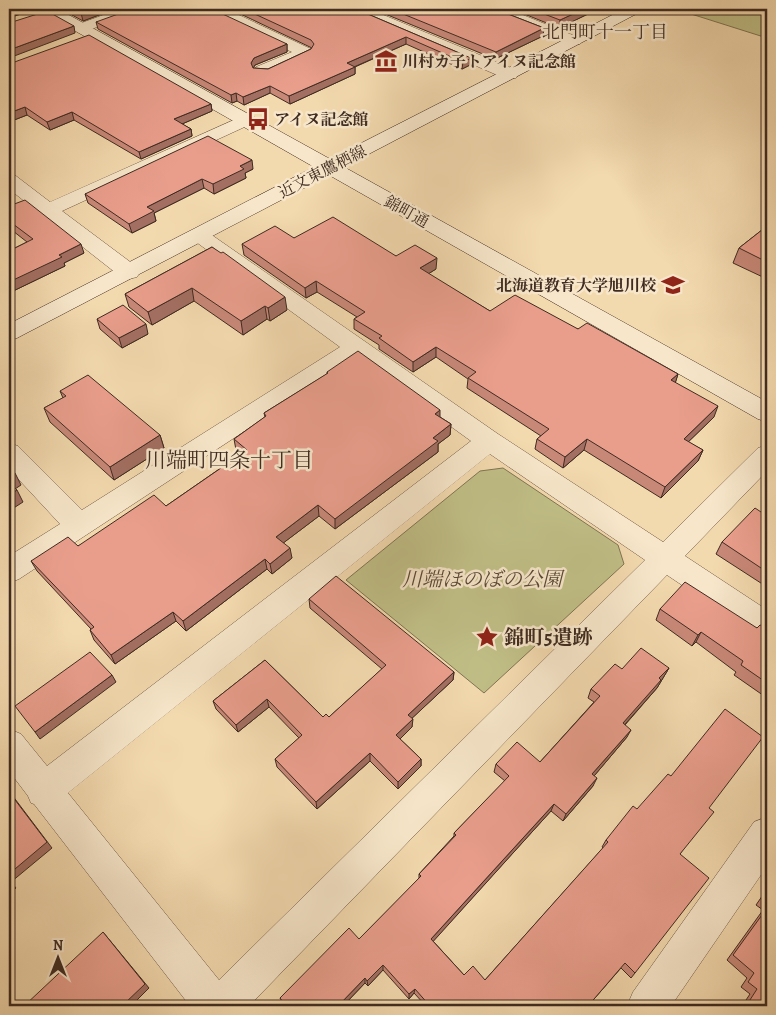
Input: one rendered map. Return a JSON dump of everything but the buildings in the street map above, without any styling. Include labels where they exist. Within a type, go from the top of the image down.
[{"type":"street","points":[[83,35],[134,9]]},
{"type":"street","points":[[214,9],[305,52],[262,71]]},
{"type":"street","points":[[357,9],[510,74]]},
{"type":"street","points":[[495,9],[574,40]]},
{"type":"street","name":"近文東鷹栖線","points":[[9,333],[635,9]]},
{"type":"street","name":"錦町通","points":[[44,12],[83,35],[245,120],[767,413]]},
{"type":"street","points":[[32,205],[245,120]]},
{"type":"street","points":[[9,180],[32,205],[129,272]]},
{"type":"street","points":[[199,235],[489,441],[767,626]]},
{"type":"street","points":[[9,571],[358,347]]},
{"type":"street","points":[[43,790],[489,441]]},
{"type":"street","points":[[9,453],[80,526]]},
{"type":"street","points":[[221,1006],[767,455]]},
{"type":"street","points":[[9,745],[214,1006]]},
{"type":"street","points":[[647,1006],[767,835]]},
{"type":"green space","points":[[695,9],[767,9],[767,38],[688,13]]},
{"type":"green space","name":"川端ほのぼの公園","points":[[503,468],[618,545],[624,564],[484,693],[346,580],[480,471]]},
{"type":"place","name":"川村カ子トアイヌ記念館","points":[[386,61]]},
{"type":"place","name":"アイヌ記念館","points":[[258,119]]},
{"type":"place","name":"北海道教育大学旭川校","points":[[673,285]]},
{"type":"place","name":"錦町5遺跡","points":[[487,637]]},
{"type":"district","name":"北門町十一丁目","points":[[605,32]]},
{"type":"district","name":"川端町四条十丁目","points":[[229,460]]}]
